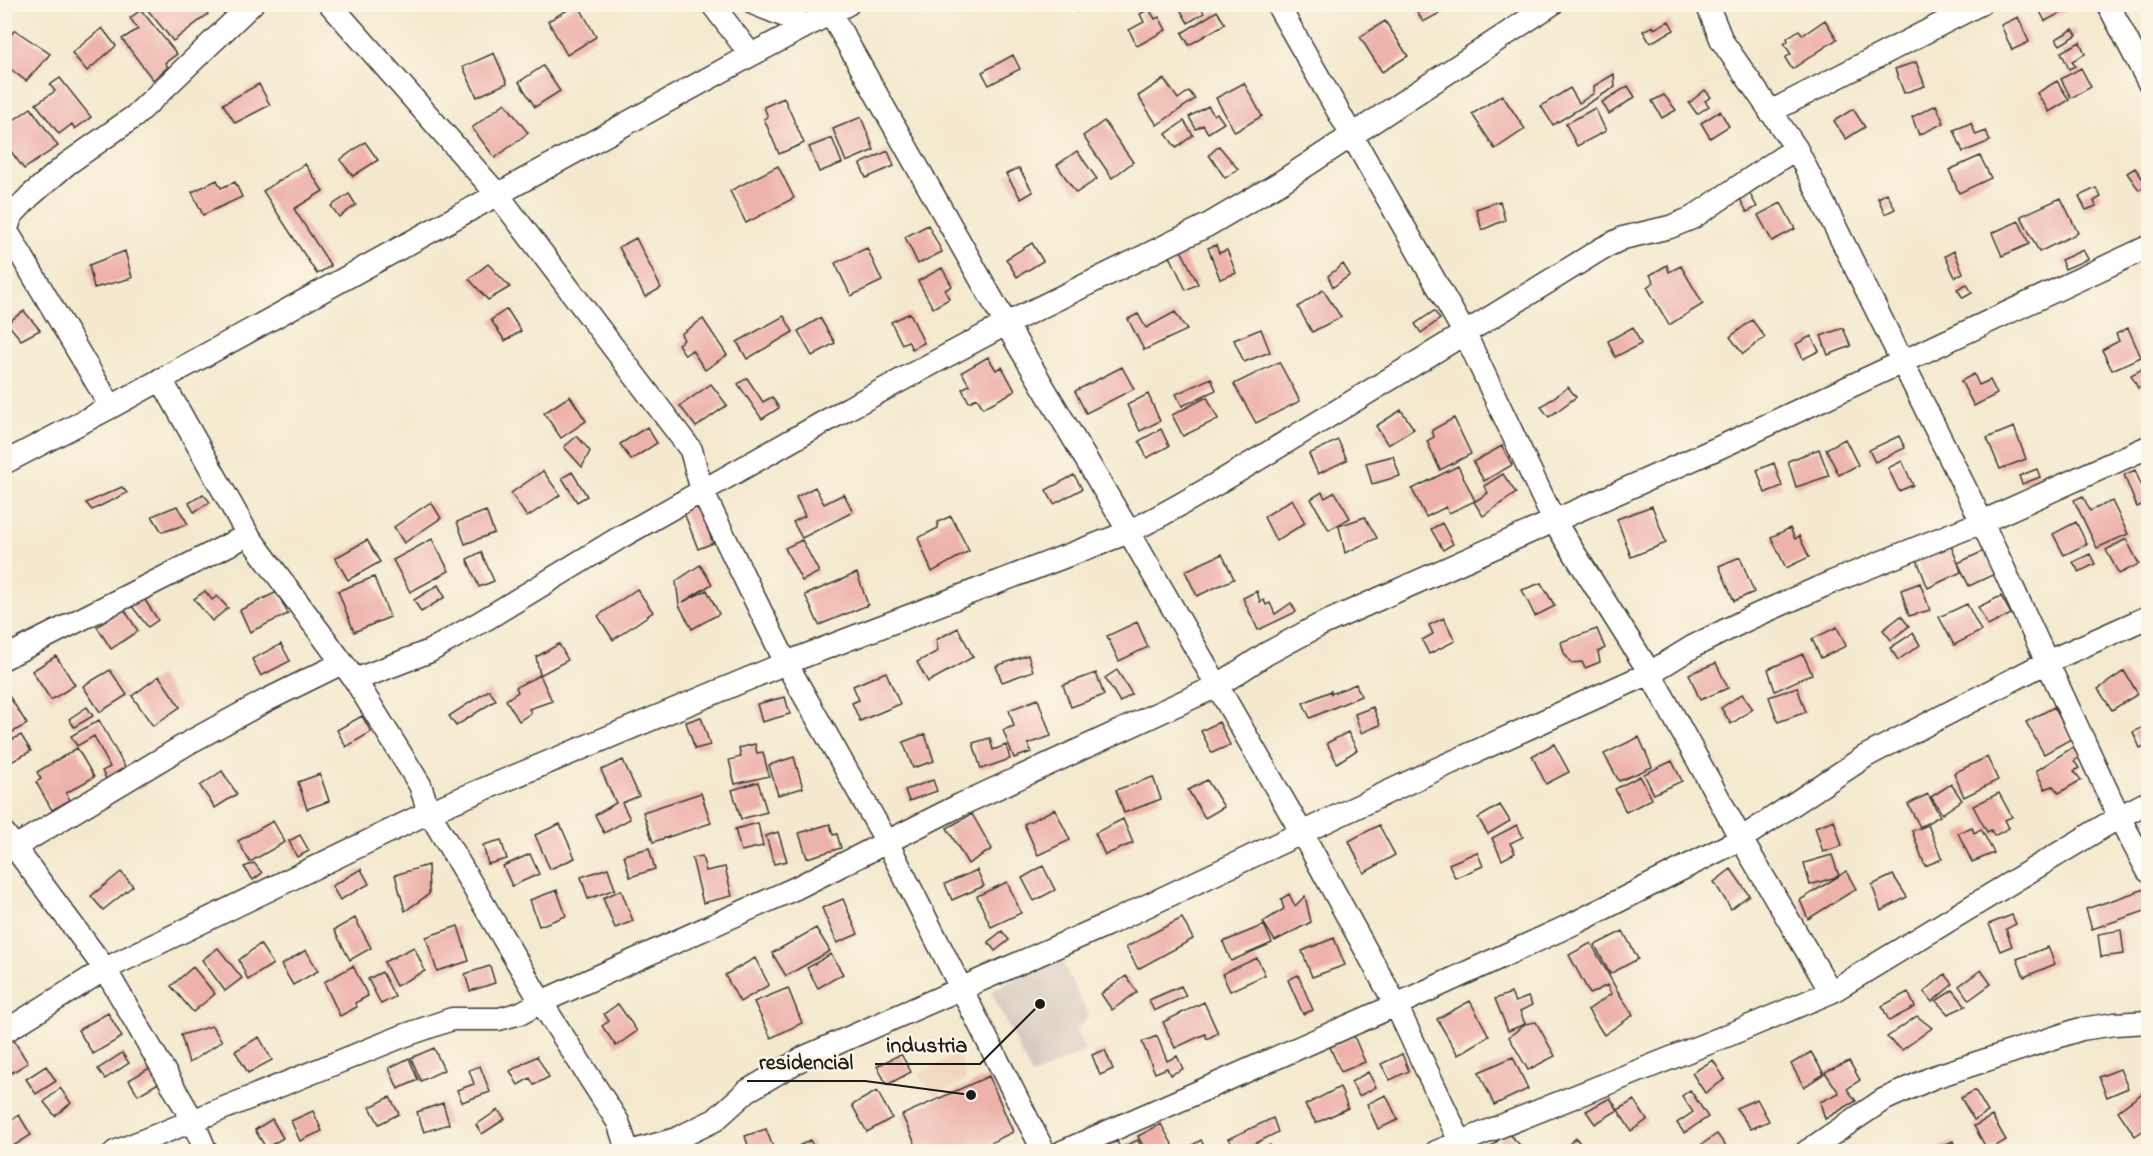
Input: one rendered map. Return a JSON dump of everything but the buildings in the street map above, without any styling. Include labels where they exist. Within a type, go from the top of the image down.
[{"type":"street","points":[[111,407],[5,228],[11,216],[30,196],[67,164],[135,116],[252,4]]},
{"type":"street","points":[[330,4],[498,195],[691,450],[702,491],[786,663],[887,842],[1044,1152]]},
{"type":"street","points":[[712,4],[751,55]]},
{"type":"street","points":[[755,4],[807,25]]},
{"type":"street","points":[[1277,4],[1465,334],[1554,520],[1650,673],[1741,838],[1831,992]]},
{"type":"street","points":[[206,1152],[192,1119],[105,969],[8,839],[267,700],[348,672],[430,651],[702,491],[849,408],[1006,324],[1208,225],[1281,182],[1552,4]]},
{"type":"street","points":[[1707,4],[1722,41],[1796,148],[1982,522],[2119,817],[2148,871]]},
{"type":"street","points":[[1770,112],[1980,4]]},
{"type":"street","points":[[2108,4],[2148,81]]},
{"type":"street","points":[[4,463],[111,407],[751,55],[840,9],[1006,324],[1302,833],[1396,1005],[1462,1146]]},
{"type":"street","points":[[4,1032],[105,969],[429,812],[786,663],[1129,532],[1173,510],[1465,334],[1600,249],[1623,238],[1670,227],[1692,218],[1796,148]]},
{"type":"street","points":[[115,1152],[192,1119],[422,1029],[452,1019],[499,1019],[521,1013],[796,888],[960,805],[1217,686],[1266,654],[1318,626],[1727,444],[2148,247]]},
{"type":"street","points":[[161,379],[248,535],[348,672],[420,785],[429,812],[541,1002],[618,1122],[629,1152],[676,1139],[715,1120],[747,1091],[805,1057],[1106,926],[1650,673],[1694,646],[1750,618],[1832,582],[1982,522],[2148,447]]},
{"type":"street","points":[[4,658],[248,535]]},
{"type":"street","points":[[1062,1152],[1396,1005],[1575,923],[1741,838],[1866,756],[2047,662],[2148,616]]},
{"type":"street","points":[[1436,1152],[1462,1146],[1831,992],[2119,817],[2148,802]]},
{"type":"street","points":[[1806,1152],[1883,1101],[1934,1077],[2081,1029],[2148,1022]]},
{"type":"shaded area","points":[[1060,957],[1089,1017],[1075,1030],[1085,1051],[1032,1076],[991,991]]},
{"type":"shaded area","points":[[959,1052],[966,1080],[934,1096],[918,1074]]},
{"type":"place","name":"industria","points":[[1040,1004]]},
{"type":"place","name":"residencial","points":[[971,1095]]}]
